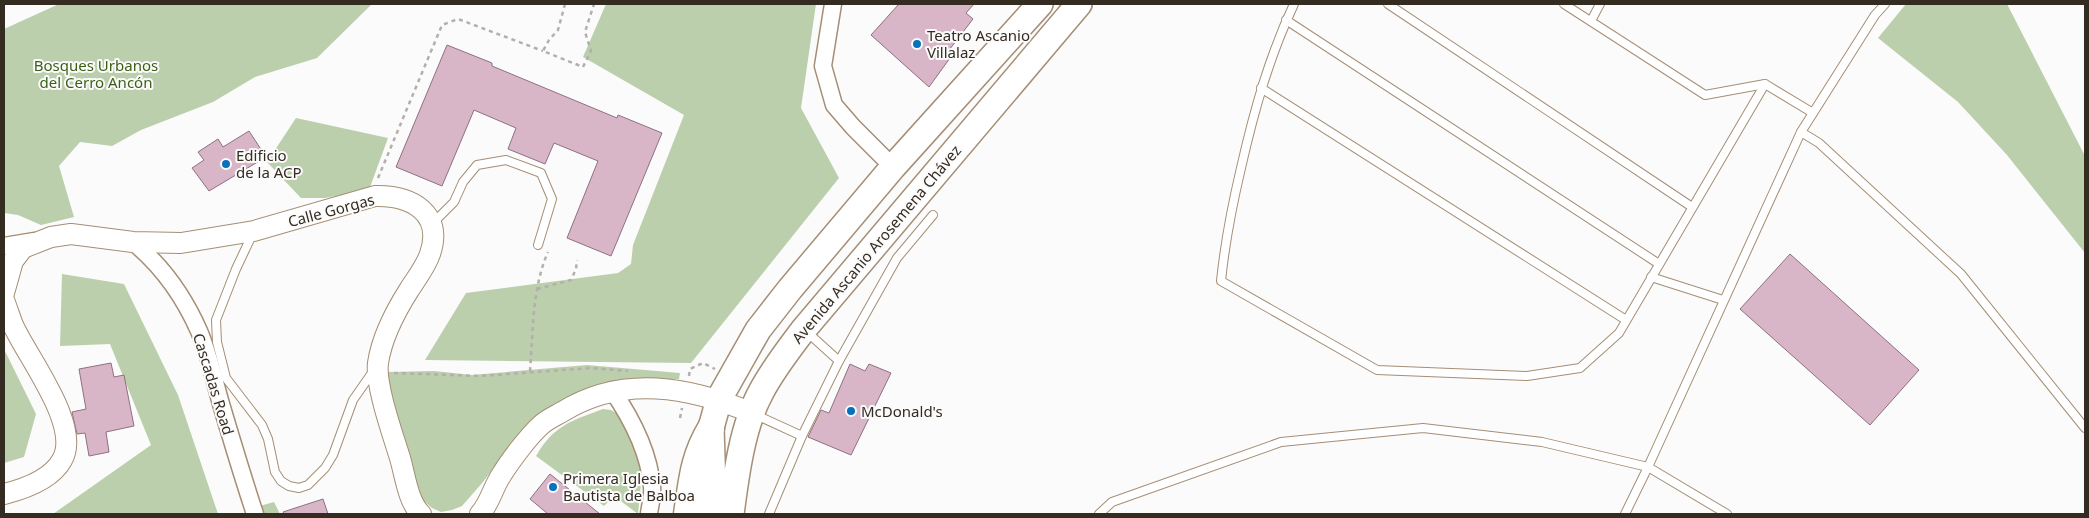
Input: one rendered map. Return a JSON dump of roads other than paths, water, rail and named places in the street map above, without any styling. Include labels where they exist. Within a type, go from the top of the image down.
[{"type":"highway","points":[[687,514],[694,467],[700,445],[711,428]]},
{"type":"main road","points":[[710,514],[713,487],[711,428],[719,399],[758,330],[893,167],[1040,4]]},
{"type":"main road","name":"Avenida Ascanio Arosemena Chávez","points":[[731,514],[737,467],[752,414],[760,393],[777,365],[804,329],[1079,4]]},
{"type":"street","points":[[832,4],[823,66],[834,105],[852,128],[893,167]]},
{"type":"street","name":"Calle Gorgas","points":[[4,293],[13,261],[23,248],[39,241],[71,234],[133,242],[181,243],[254,231],[375,196],[394,196],[412,201],[425,212],[431,225]]},
{"type":"street","points":[[420,514],[408,487],[382,396],[378,369],[382,346],[390,323],[430,256],[434,242],[431,225]]},
{"type":"street","points":[[4,246],[39,241]]},
{"type":"street","name":"Cascadas Road","points":[[133,242],[151,257],[165,274],[198,330],[211,366],[255,514]]},
{"type":"street","points":[[4,300],[13,325],[57,405],[67,439],[62,460],[46,476],[22,489],[4,494]]},
{"type":"street","points":[[612,390],[633,423],[644,449],[652,488],[649,514]]},
{"type":"street","points":[[480,514],[502,474],[540,425],[574,404],[612,390],[687,391],[719,399],[752,414]]},
{"type":"lane","points":[[1294,4],[1276,43],[1254,109],[1226,237],[1221,282],[1377,370],[1527,376],[1580,368],[1619,334],[1692,206],[1765,84]]},
{"type":"lane","points":[[1388,4],[1692,206]]},
{"type":"lane","points":[[1564,4],[1705,95],[1765,84],[1813,113]]},
{"type":"lane","points":[[1591,21],[1600,4]]},
{"type":"lane","points":[[1625,514],[1801,132],[1875,15],[1885,4]]},
{"type":"lane","points":[[1286,20],[1659,264]]},
{"type":"lane","points":[[1261,88],[1626,320]]},
{"type":"lane","points":[[1801,132],[1819,143],[1961,274],[2085,428]]},
{"type":"lane","points":[[431,225],[454,202],[463,182],[477,165],[506,160],[541,173],[552,199],[538,245]]},
{"type":"lane","points":[[770,514],[802,436],[839,361],[897,258],[933,215]]},
{"type":"lane","points":[[254,231],[236,269],[216,320],[217,342],[226,378],[262,426],[268,439],[275,472],[281,481],[289,486],[299,488],[308,485],[325,468],[333,455],[353,400],[378,369]]},
{"type":"lane","points":[[1652,277],[1723,300]]},
{"type":"lane","points":[[804,329],[839,361]]},
{"type":"lane","points":[[752,414],[802,436]]},
{"type":"lane","points":[[1099,514],[1112,502],[1281,442],[1423,428],[1542,442],[1648,467],[1727,514]]},
{"type":"place","name":"Teatro Ascanio Villalaz","points":[[917,44]]},
{"type":"place","name":"Edificio de la ACP","points":[[226,164]]},
{"type":"place","name":"McDonald's","points":[[851,411]]},
{"type":"place","name":"Primera Iglesia Bautista de Balboa","points":[[553,487]]},
{"type":"park label","name":"Bosques Urbanos del Cerro Ancón","points":[[96,74]]}]
